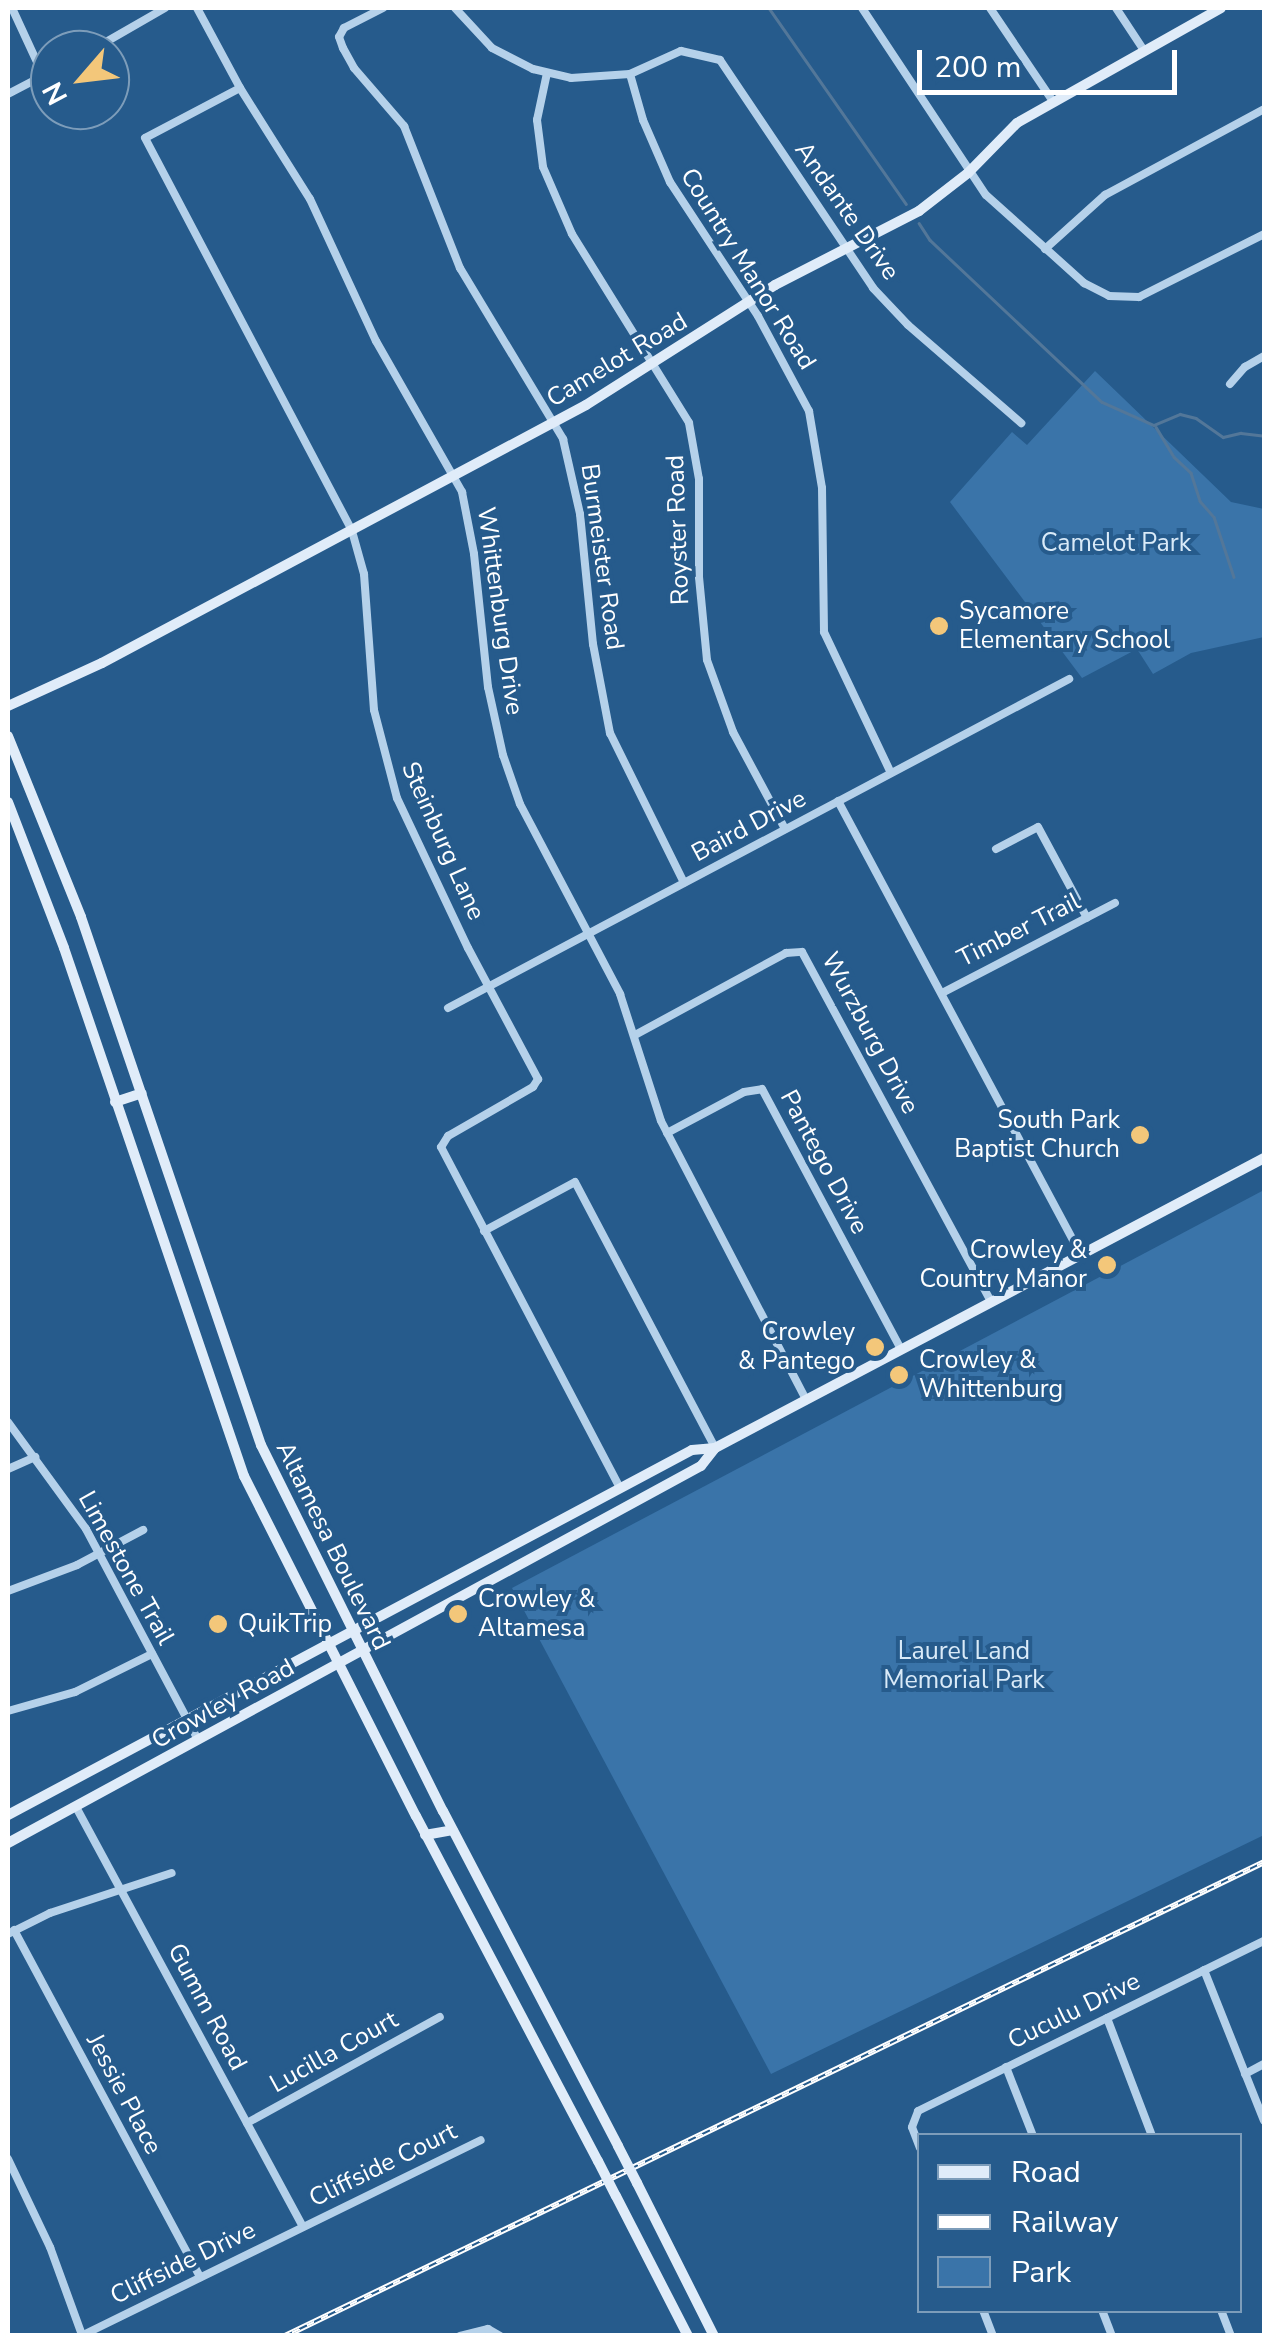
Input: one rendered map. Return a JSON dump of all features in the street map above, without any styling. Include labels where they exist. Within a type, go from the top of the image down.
[{"type":"main road","name":"Camelot Road","points":[[8,706],[102,663],[352,531],[655,364],[748,302],[919,211],[968,173],[1017,123],[1052,100],[1221,8]]},
{"type":"main road","name":"Altamesa Boulevard","points":[[8,736],[81,917],[259,1440],[362,1651],[714,2336]]},
{"type":"main road","name":"Altamesa Boulevard","points":[[8,802],[116,1102],[234,1450],[426,1835],[688,2336]]},
{"type":"main road","points":[[116,1102],[142,1092]]},
{"type":"main road","name":"Crowley Road","points":[[8,1815],[692,1450],[715,1448],[1264,1158]]},
{"type":"main road","points":[[234,1450],[259,1440]]},
{"type":"main road","name":"Crowley Road","points":[[8,1843],[701,1466],[715,1448]]},
{"type":"main road","points":[[600,1521],[620,1488]]},
{"type":"main road","points":[[426,1835],[453,1830]]},
{"type":"street","points":[[12,8],[30,43]]},
{"type":"street","points":[[127,30],[165,8]]},
{"type":"street","name":"Whittenburg Drive","points":[[197,8],[240,88],[310,199],[376,341],[454,475],[467,509],[488,687],[502,755],[520,804],[620,994],[667,1134],[806,1399]]},
{"type":"street","name":"Burmeister Road","points":[[383,8],[344,28],[340,40],[354,68],[404,126],[460,268],[553,422],[570,462],[580,514],[595,659],[610,733],[684,882]]},
{"type":"street","points":[[455,8],[492,48],[547,73],[585,79],[630,74]]},
{"type":"street","points":[[862,8],[968,173],[998,208],[1084,283],[1109,296],[1130,299],[1152,293],[1264,234]]},
{"type":"street","points":[[990,8],[1052,100]]},
{"type":"street","points":[[1116,8],[1143,49]]},
{"type":"street","name":"Andante Drive","points":[[630,74],[681,51],[700,52],[727,67],[847,250],[908,325],[1021,423]]},
{"type":"street","name":"Royster Road","points":[[547,73],[537,120],[542,167],[572,234],[655,364],[694,439],[699,479],[700,609],[713,681],[733,732],[785,829]]},
{"type":"street","name":"Country Manor Road","points":[[630,74],[643,120],[670,182],[748,302],[809,411],[822,488],[824,632],[891,773]]},
{"type":"street","name":"Steinburg Lane","points":[[240,88],[144,138],[352,531],[364,574],[374,710],[396,798],[538,1078],[533,1087],[442,1144],[620,1488]]},
{"type":"street","points":[[1045,249],[1105,195],[1264,109]]},
{"type":"street","points":[[1230,384],[1244,367],[1264,356]]},
{"type":"street","name":"Baird Drive","points":[[448,1008],[1069,678]]},
{"type":"street","points":[[838,801],[1081,1254]]},
{"type":"street","points":[[996,849],[1038,828],[1087,918]]},
{"type":"street","name":"Timber Trail","points":[[942,993],[1115,903]]},
{"type":"street","name":"Wurzburg Drive","points":[[635,1035],[786,953],[802,952],[991,1302]]},
{"type":"street","name":"Pantego Drive","points":[[667,1134],[744,1092],[762,1089],[901,1349]]},
{"type":"street","points":[[484,1231],[574,1182],[715,1448]]},
{"type":"street","name":"Limestone Trail","points":[[8,1422],[100,1553],[198,1740]]},
{"type":"street","points":[[8,1469],[35,1457]]},
{"type":"street","points":[[8,1591],[100,1553],[143,1530]]},
{"type":"street","points":[[8,1710],[75,1692],[152,1654]]},
{"type":"street","name":"Gumm Road","points":[[76,1807],[303,2227]]},
{"type":"street","points":[[11,1932],[121,1889],[172,1874]]},
{"type":"street","name":"Jessie Place","points":[[11,1932],[200,2277]]},
{"type":"street","name":"Cuculu Drive","points":[[917,2140],[912,2127],[918,2111],[1264,1941]]},
{"type":"street","points":[[1204,1970],[1264,2121]]},
{"type":"street","name":"Lucilla Court","points":[[247,2123],[440,2017]]},
{"type":"street","points":[[1106,2018],[1151,2133]]},
{"type":"street","points":[[1246,2074],[1264,2064]]},
{"type":"street","points":[[1006,2067],[1032,2133]]},
{"type":"street","name":"Cliffside Court","points":[[303,2227],[480,2140]]},
{"type":"street","points":[[8,2159],[44,2232],[82,2335]]},
{"type":"street","name":"Cliffside Drive","points":[[82,2335],[303,2227]]},
{"type":"street","points":[[460,2336],[488,2329],[500,2336]]},
{"type":"green space","name":"Camelot Park","points":[[1095,371],[1231,502],[1264,509],[1264,637],[1191,653],[1153,674],[1137,649],[1082,678],[950,502],[1012,432],[1027,445]]},
{"type":"green space","name":"Laurel Land Memorial Park","points":[[1264,1190],[1264,1835],[771,2074],[512,1588]]},
{"type":"waterway","points":[[576,8],[591,8]]},
{"type":"waterway","points":[[769,8],[906,204]]},
{"type":"waterway","points":[[919,223],[930,240],[1102,402],[1154,425],[1180,414],[1196,418],[1223,437],[1241,433],[1264,436]]},
{"type":"waterway","points":[[1156,427],[1174,457],[1191,473],[1200,501],[1214,517],[1234,577]]},
{"type":"railway","points":[[285,2336],[1264,1862]]},
{"type":"place","name":"Sycamore Elementary School","points":[[939,626]]},
{"type":"place","name":"South Park Baptist Church","points":[[1140,1135]]},
{"type":"place","name":"Crowley & Country Manor","points":[[1107,1265]]},
{"type":"place","name":"Crowley & Pantego","points":[[875,1347]]},
{"type":"place","name":"Crowley & Whittenburg","points":[[899,1375]]},
{"type":"place","name":"Crowley & Altamesa","points":[[458,1614]]},
{"type":"place","name":"QuikTrip","points":[[218,1624]]}]
